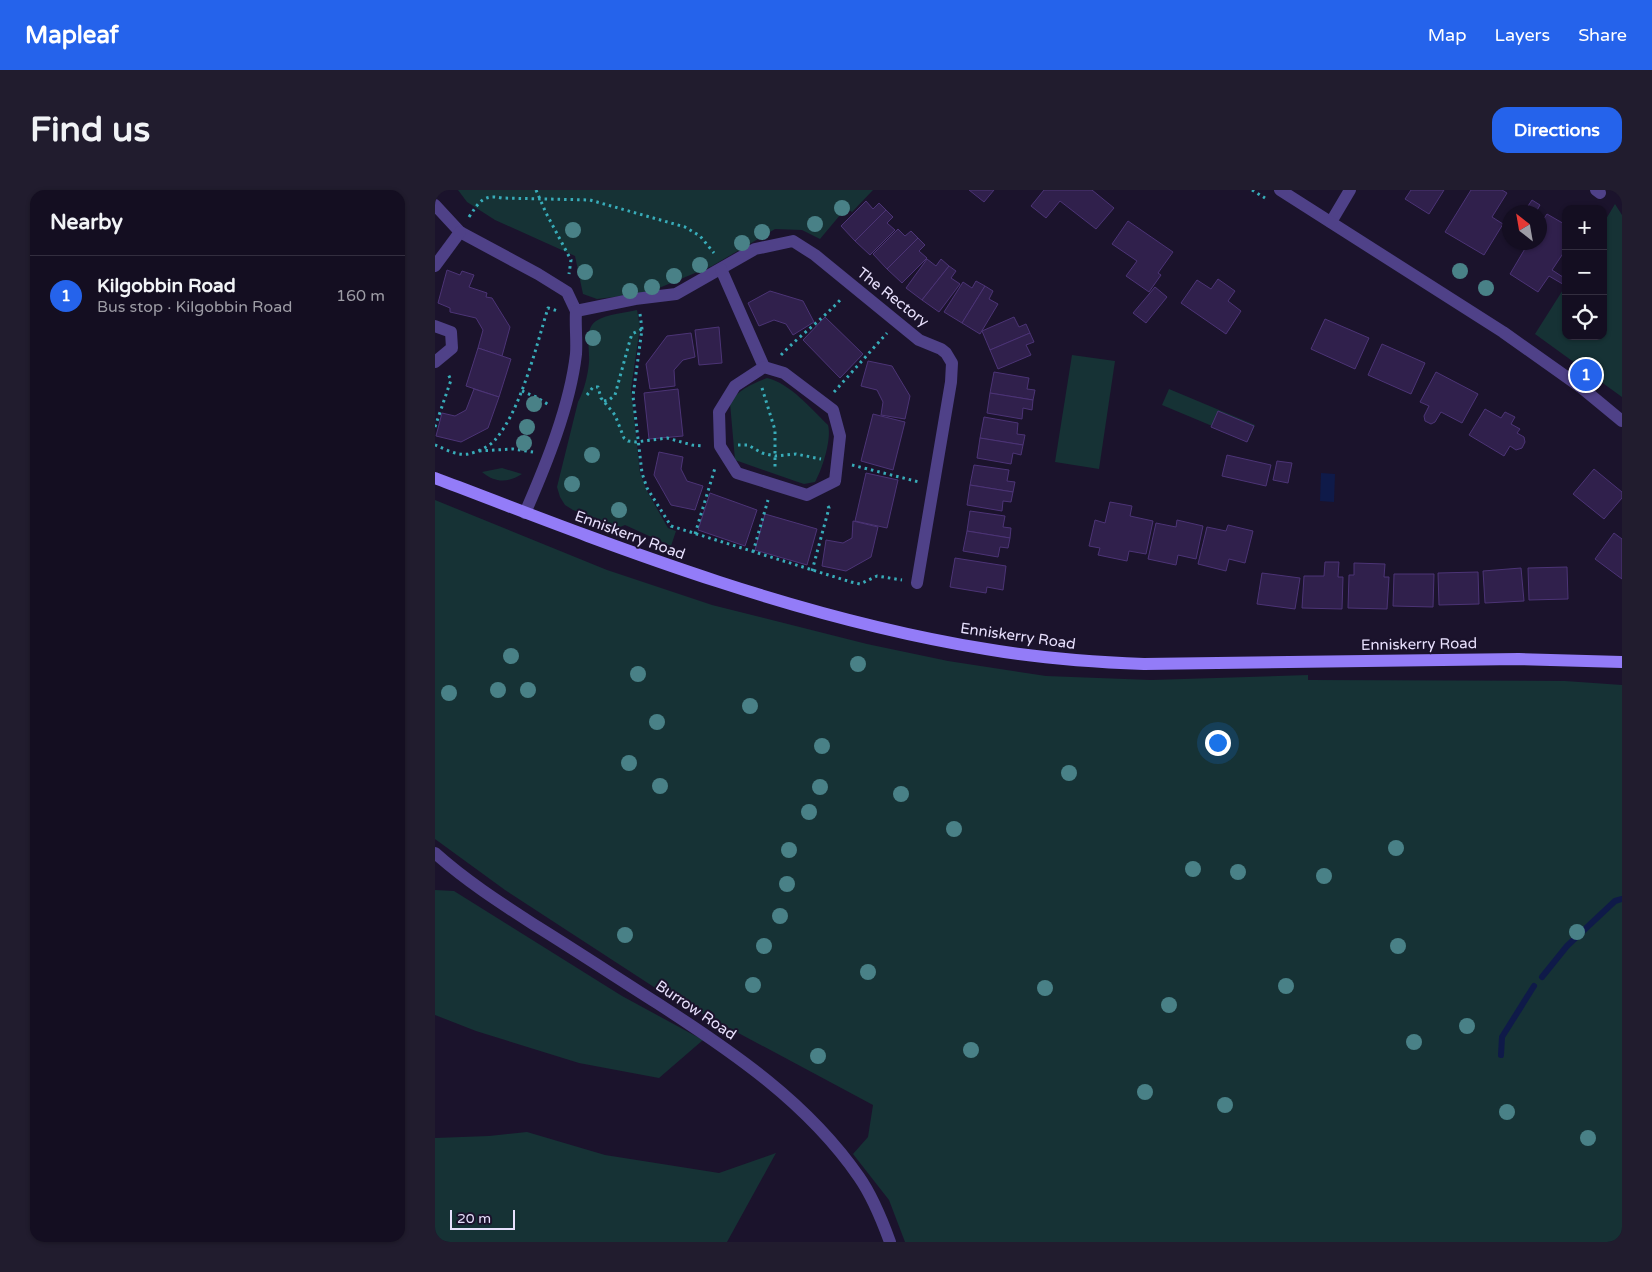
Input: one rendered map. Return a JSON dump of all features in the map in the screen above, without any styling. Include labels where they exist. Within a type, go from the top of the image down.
[{"type":"main road","name":"Enniskerry Road","points":[[435,478],[657,562],[824,614],[930,639],[1027,655],[1084,661],[1144,664],[1511,659],[1622,662]]},
{"type":"street","points":[[1280,190],[1503,332],[1582,388],[1622,421]]},
{"type":"street","points":[[1331,222],[1351,190]]},
{"type":"street","points":[[435,206],[459,232],[538,274],[567,292],[576,314],[576,354],[569,394],[525,513]]},
{"type":"street","points":[[435,266],[459,232]]},
{"type":"street","name":"The Rectory","points":[[576,314],[635,299],[676,294],[755,249],[793,242],[815,255],[919,340],[941,348],[950,357],[952,363],[951,382],[917,583]]},
{"type":"street","points":[[721,269],[763,370]]},
{"type":"street","points":[[435,326],[451,332],[452,348],[437,360]]},
{"type":"street","points":[[763,370],[783,373],[824,404],[833,410],[840,436],[835,481],[807,495],[737,473],[720,446],[719,412],[735,386],[763,370]]},
{"type":"street","name":"Burrow Road","points":[[435,853],[453,869],[490,896],[713,1039],[758,1072],[810,1118],[839,1150],[860,1178],[874,1203],[890,1242]]},
{"type":"path","points":[[536,190],[571,260],[567,292]]},
{"type":"path","points":[[459,232],[477,205],[491,196],[540,200],[590,200],[685,227],[700,236],[714,253],[721,269]]},
{"type":"path","points":[[753,552],[773,484],[775,456],[775,430],[767,402],[763,370],[833,308],[853,286]]},
{"type":"path","points":[[635,299],[643,323],[633,396],[638,442],[645,481],[664,517],[671,526],[812,571],[860,584],[877,576],[917,583]]},
{"type":"path","points":[[435,446],[461,455],[488,446],[495,439],[522,391],[548,308],[576,314]]},
{"type":"path","points":[[824,404],[897,322]]},
{"type":"path","points":[[604,401],[609,400],[615,394],[630,340],[633,334],[642,329]]},
{"type":"path","points":[[435,427],[451,380],[437,360]]},
{"type":"path","points":[[585,397],[593,387],[598,387],[601,398],[619,421],[624,438],[628,441],[638,442],[667,438],[691,445],[748,445],[762,453],[775,456],[796,454],[933,485]]},
{"type":"path","points":[[522,391],[549,405],[564,409]]},
{"type":"path","points":[[476,451],[513,449],[533,452],[547,457]]},
{"type":"path","points":[[695,534],[714,468],[729,460]]},
{"type":"path","points":[[812,571],[829,508],[820,489]]},
{"type":"green space","points":[[458,190],[873,190],[852,212],[846,208],[820,239],[802,230],[775,229],[712,266],[647,293],[597,299],[583,294],[575,256],[495,220],[467,202]]},
{"type":"green space","points":[[1615,204],[1622,215],[1622,397],[1535,334],[1562,291],[1562,340],[1607,340],[1607,217]]},
{"type":"green space","points":[[637,310],[640,327],[631,389],[640,473],[647,491],[668,528],[676,531],[671,546],[625,525],[620,527],[573,510],[565,505],[557,487],[578,402],[587,377],[590,329],[600,319],[610,315]]},
{"type":"green space","points":[[1072,355],[1115,361],[1099,469],[1055,462]]},
{"type":"green space","points":[[767,378],[784,385],[792,391],[828,425],[829,438],[826,454],[815,482],[804,484],[735,460],[730,403],[742,391]]},
{"type":"green space","points":[[1169,389],[1255,425],[1248,441],[1162,405]]},
{"type":"green space","points":[[502,468],[522,474],[512,479],[497,480],[482,472]]},
{"type":"green space","points":[[435,500],[607,570],[712,605],[867,644],[948,661],[1046,676],[1151,680],[1308,675],[1308,680],[1565,681],[1622,685],[1622,1242],[905,1242],[889,1200],[853,1154],[868,1137],[873,1105],[660,991],[505,890],[435,839]]},
{"type":"green space","points":[[435,890],[454,891],[622,996],[703,1040],[659,1078],[579,1063],[476,1031],[435,1015]]},
{"type":"green space","points":[[527,1132],[605,1155],[719,1173],[776,1153],[727,1242],[435,1242],[435,1138],[489,1136]]},
{"type":"water","points":[[1321,473],[1335,474],[1334,502],[1320,501]]},
{"type":"building","points":[[969,190],[994,190],[984,202]]},
{"type":"building","points":[[1044,190],[1092,190],[1114,208],[1096,229],[1060,201],[1046,218],[1031,206]]},
{"type":"building","points":[[1411,190],[1444,190],[1429,214],[1405,199]]},
{"type":"building","points":[[1471,190],[1502,190],[1507,193],[1492,217],[1502,223],[1502,226],[1484,255],[1445,232]]},
{"type":"building","points":[[1532,200],[1540,205],[1529,205]]},
{"type":"building","points":[[866,201],[873,209],[879,203],[886,210],[855,241],[841,226]]},
{"type":"building","points":[[886,210],[893,217],[887,223],[895,230],[870,255],[855,241]]},
{"type":"building","points":[[1547,214],[1562,223],[1562,255],[1552,270],[1562,276],[1562,284],[1549,276],[1538,292],[1510,274],[1524,250],[1547,250]]},
{"type":"building","points":[[1128,221],[1173,252],[1158,273],[1161,275],[1149,292],[1126,276],[1137,261],[1112,244]]},
{"type":"building","points":[[898,229],[905,236],[911,231],[918,238],[887,269],[873,254]]},
{"type":"building","points":[[918,238],[925,245],[919,251],[927,258],[902,283],[887,269]]},
{"type":"building","points":[[927,259],[936,266],[941,259],[949,266],[922,300],[906,288]]},
{"type":"building","points":[[949,266],[956,271],[951,278],[960,284],[939,312],[922,300]]},
{"type":"building","points":[[447,270],[460,275],[462,271],[474,275],[469,287],[487,293],[486,297],[492,298],[510,327],[502,356],[478,348],[483,330],[476,318],[450,312],[450,308],[438,303]]},
{"type":"building","points":[[1218,279],[1235,291],[1228,301],[1241,311],[1226,334],[1181,303],[1197,280],[1211,289]]},
{"type":"building","points":[[976,281],[985,286],[962,323],[944,312],[963,282],[972,288]]},
{"type":"building","points":[[985,286],[993,291],[989,299],[998,304],[980,334],[962,323]]},
{"type":"building","points":[[1155,287],[1167,297],[1146,323],[1133,313]]},
{"type":"building","points":[[770,291],[803,301],[814,322],[793,335],[786,324],[774,320],[759,326],[748,303]]},
{"type":"building","points":[[825,317],[863,354],[840,378],[803,340]]},
{"type":"building","points":[[1014,317],[1019,327],[1026,324],[1030,333],[990,350],[982,331]]},
{"type":"building","points":[[1325,319],[1369,338],[1355,369],[1311,349]]},
{"type":"building","points":[[719,327],[722,363],[699,365],[695,330]]},
{"type":"building","points":[[691,333],[695,357],[683,360],[674,370],[675,386],[650,389],[646,364],[667,336]]},
{"type":"building","points":[[1030,333],[1034,342],[1026,345],[1031,355],[998,369],[990,350]]},
{"type":"building","points":[[1382,344],[1425,363],[1411,394],[1368,375]]},
{"type":"building","points":[[478,348],[511,359],[499,397],[466,386]]},
{"type":"building","points":[[868,361],[892,366],[910,396],[905,419],[881,415],[883,402],[877,390],[861,386]]},
{"type":"building","points":[[994,372],[1029,378],[1027,389],[1035,390],[1033,400],[990,393]]},
{"type":"building","points":[[1436,372],[1478,394],[1462,423],[1441,412],[1435,422],[1431,424],[1425,421],[1424,416],[1429,406],[1420,402]]},
{"type":"building","points":[[474,389],[499,397],[488,428],[461,442],[436,436],[442,413],[455,416],[466,410]]},
{"type":"building","points":[[678,389],[683,436],[649,439],[644,393]]},
{"type":"building","points":[[990,393],[1033,400],[1032,410],[1023,408],[1022,419],[987,413]]},
{"type":"building","points":[[1485,409],[1501,418],[1505,412],[1515,417],[1511,424],[1520,429],[1517,433],[1524,437],[1525,442],[1522,448],[1516,450],[1510,446],[1504,456],[1469,435]]},
{"type":"building","points":[[1218,411],[1254,426],[1247,442],[1211,427]]},
{"type":"building","points":[[873,414],[905,422],[893,470],[861,461]]},
{"type":"building","points":[[984,417],[1018,423],[1017,434],[1025,435],[1023,445],[980,438]]},
{"type":"building","points":[[980,438],[1023,445],[1021,455],[1013,453],[1011,464],[977,458]]},
{"type":"building","points":[[659,452],[683,457],[681,469],[687,481],[703,486],[695,510],[671,505],[654,475]]},
{"type":"building","points":[[1227,455],[1271,465],[1266,486],[1222,476]]},
{"type":"building","points":[[1277,461],[1292,463],[1288,483],[1273,480]]},
{"type":"building","points":[[974,465],[1009,470],[1007,481],[1015,482],[1013,492],[970,485]]},
{"type":"building","points":[[1594,469],[1622,492],[1622,498],[1604,519],[1573,494]]},
{"type":"building","points":[[866,473],[898,480],[887,528],[855,521]]},
{"type":"building","points":[[970,485],[1013,492],[1011,502],[1003,501],[1002,511],[967,505]]},
{"type":"building","points":[[710,493],[757,510],[745,546],[698,530]]},
{"type":"building","points":[[1110,502],[1132,506],[1130,516],[1153,521],[1146,554],[1129,551],[1127,561],[1098,555],[1100,548],[1089,546],[1095,520],[1105,523]]},
{"type":"building","points":[[970,511],[1005,516],[1003,527],[1011,528],[1010,538],[967,531]]},
{"type":"building","points":[[765,514],[817,529],[807,565],[755,550]]},
{"type":"building","points":[[1177,520],[1203,526],[1196,559],[1178,555],[1176,565],[1148,559],[1156,523],[1176,527]]},
{"type":"building","points":[[853,521],[878,527],[871,557],[846,571],[822,566],[826,540],[843,543],[852,538]]},
{"type":"building","points":[[1228,525],[1253,531],[1245,563],[1229,559],[1226,571],[1198,564],[1207,527],[1226,531]]},
{"type":"building","points":[[967,531],[1010,538],[1008,548],[1000,547],[998,557],[963,551]]},
{"type":"building","points":[[1614,533],[1622,539],[1622,579],[1595,559]]},
{"type":"building","points":[[955,558],[1006,566],[1003,590],[987,587],[986,593],[950,587]]},
{"type":"building","points":[[1325,562],[1339,562],[1338,577],[1343,577],[1342,609],[1302,608],[1304,576],[1324,576]]},
{"type":"building","points":[[1354,563],[1385,564],[1384,577],[1389,577],[1387,609],[1348,608],[1349,575],[1354,575]]},
{"type":"building","points":[[1567,567],[1568,599],[1529,600],[1528,568]]},
{"type":"building","points":[[1521,568],[1524,601],[1485,603],[1483,571]]},
{"type":"building","points":[[1478,572],[1479,604],[1439,605],[1438,573]]},
{"type":"building","points":[[1262,573],[1300,578],[1295,609],[1257,604]]},
{"type":"building","points":[[1394,574],[1434,574],[1433,607],[1393,606]]},
{"type":"waterway","points":[[1542,977],[1567,946],[1615,901],[1622,899]]},
{"type":"waterway","points":[[1501,1055],[1502,1037],[1534,986]]},
{"type":"place","name":"Kilgobbin Road","points":[[1586,375]]}]
